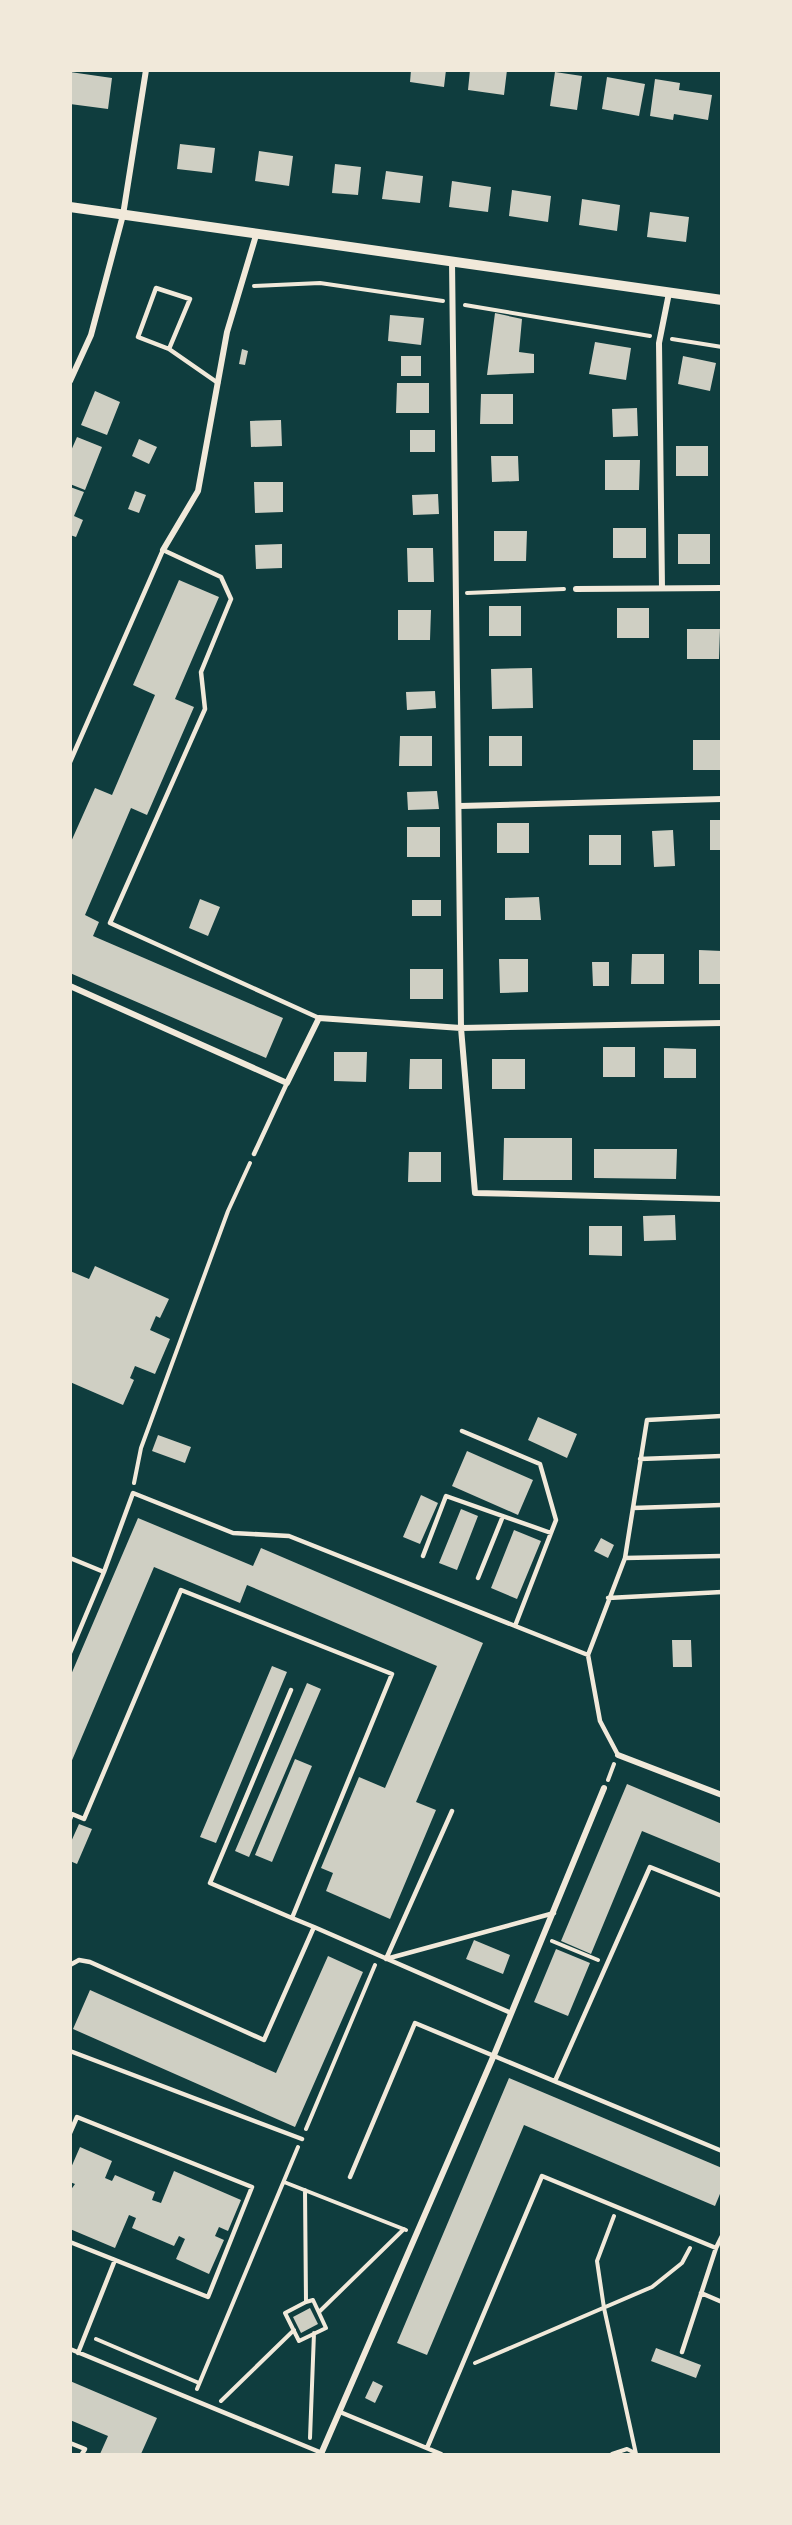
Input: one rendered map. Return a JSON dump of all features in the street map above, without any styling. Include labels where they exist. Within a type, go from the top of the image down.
[{"type":"street","points":[[70,381],[91,335],[123,214],[146,70]]},
{"type":"street","points":[[70,207],[722,300]]},
{"type":"street","points":[[163,550],[198,490],[227,332],[257,232]]},
{"type":"street","points":[[452,261],[461,1028],[475,1193],[722,1199]]},
{"type":"street","points":[[662,588],[660,338],[669,292]]},
{"type":"street","points":[[576,589],[722,588]]},
{"type":"street","points":[[460,806],[722,799]]},
{"type":"street","points":[[70,986],[287,1083],[319,1018],[461,1028],[722,1023]]},
{"type":"street","points":[[618,1755],[722,1795]]},
{"type":"street","points":[[321,2454],[554,1914],[604,1788]]},
{"type":"lane","points":[[169,349],[190,299],[156,288],[138,338],[169,349],[218,383]]},
{"type":"lane","points":[[70,762],[163,550],[221,576],[231,599],[201,672],[205,709],[110,923],[319,1018]]},
{"type":"lane","points":[[254,1154],[287,1083]]},
{"type":"lane","points":[[618,1755],[600,1721],[588,1655],[625,1558],[646,1420],[722,1416]]},
{"type":"lane","points":[[462,1431],[540,1464],[556,1520],[514,1626]]},
{"type":"lane","points":[[640,1459],[722,1456]]},
{"type":"lane","points":[[70,1653],[104,1572],[133,1493],[233,1533],[289,1536],[588,1655]]},
{"type":"lane","points":[[423,1556],[446,1496],[550,1533]]},
{"type":"lane","points":[[633,1508],[722,1505]]},
{"type":"lane","points":[[478,1578],[503,1516]]},
{"type":"lane","points":[[625,1558],[722,1556]]},
{"type":"lane","points":[[70,1558],[104,1572]]},
{"type":"lane","points":[[70,1819],[72,1814],[84,1819],[181,1590],[392,1674],[292,1918]]},
{"type":"lane","points":[[608,1598],[722,1592]]},
{"type":"lane","points":[[291,1690],[210,1883],[511,2013]]},
{"type":"lane","points":[[386,1959],[452,1811]]},
{"type":"lane","points":[[555,2081],[650,1867],[722,1896]]},
{"type":"lane","points":[[386,1959],[554,1914]]},
{"type":"lane","points":[[70,1965],[79,1960],[90,1962],[264,2040],[314,1928]]},
{"type":"lane","points":[[350,2177],[415,2023],[722,2151]]},
{"type":"lane","points":[[70,2051],[302,2139]]},
{"type":"lane","points":[[70,2133],[77,2117],[252,2187],[208,2297],[70,2242]]},
{"type":"lane","points":[[427,2448],[542,2176],[716,2248]]},
{"type":"lane","points":[[682,2352],[722,2236]]},
{"type":"lane","points":[[78,2353],[115,2260]]},
{"type":"lane","points":[[701,2293],[722,2302]]},
{"type":"lane","points":[[70,2349],[321,2454]]},
{"type":"lane","points":[[340,2412],[441,2454]]},
{"type":"lane","points":[[70,2443],[85,2449],[82,2454]]},
{"type":"path","points":[[241,286],[320,283],[722,347]]},
{"type":"path","points":[[457,593],[576,589]]},
{"type":"path","points":[[133,1493],[141,1448],[228,1211],[254,1154]]},
{"type":"path","points":[[604,1788],[618,1755]]},
{"type":"path","points":[[544,1937],[607,1964]]},
{"type":"path","points":[[192,2400],[379,1956]]},
{"type":"path","points":[[284,2182],[416,2234]]},
{"type":"path","points":[[304,2190],[306,2302]]},
{"type":"path","points":[[617,2207],[597,2261],[604,2308],[637,2454]]},
{"type":"path","points":[[319,2312],[404,2229]]},
{"type":"path","points":[[461,2369],[652,2287],[682,2263],[695,2240]]},
{"type":"path","points":[[313,2300],[319,2312],[326,2328],[299,2341],[285,2313],[313,2300]]},
{"type":"path","points":[[213,2409],[294,2330]]},
{"type":"path","points":[[310,2448],[314,2333]]},
{"type":"path","points":[[85,2335],[200,2383]]},
{"type":"path","points":[[611,2454],[627,2449],[637,2454]]},
{"type":"building","points":[[411,70],[446,70],[444,87],[410,82]]},
{"type":"building","points":[[470,70],[507,70],[504,95],[468,90]]},
{"type":"building","points":[[70,72],[112,78],[108,109],[70,104]]},
{"type":"building","points":[[555,72],[582,76],[577,110],[550,106]]},
{"type":"building","points":[[607,77],[645,84],[639,116],[602,109]]},
{"type":"building","points":[[655,79],[680,83],[679,90],[712,95],[708,120],[674,114],[673,120],[650,116]]},
{"type":"building","points":[[180,144],[215,148],[212,173],[177,169]]},
{"type":"building","points":[[259,151],[293,156],[289,186],[255,181]]},
{"type":"building","points":[[335,164],[361,167],[358,195],[332,193]]},
{"type":"building","points":[[386,171],[423,176],[420,203],[382,199]]},
{"type":"building","points":[[452,181],[491,187],[488,212],[449,207]]},
{"type":"building","points":[[512,190],[551,196],[548,222],[509,216]]},
{"type":"building","points":[[582,199],[620,205],[617,231],[579,225]]},
{"type":"building","points":[[650,212],[689,217],[686,242],[647,237]]},
{"type":"building","points":[[495,313],[522,319],[519,352],[534,354],[534,373],[487,375]]},
{"type":"building","points":[[390,315],[424,318],[421,345],[388,341]]},
{"type":"building","points":[[595,342],[631,348],[626,380],[589,374]]},
{"type":"building","points":[[242,349],[248,351],[245,365],[239,364]]},
{"type":"building","points":[[401,356],[421,356],[421,376],[401,376]]},
{"type":"building","points":[[683,356],[716,363],[710,391],[678,384]]},
{"type":"building","points":[[397,383],[429,383],[429,413],[396,413]]},
{"type":"building","points":[[95,391],[120,402],[107,435],[81,425]]},
{"type":"building","points":[[481,394],[513,394],[513,424],[480,424]]},
{"type":"building","points":[[637,408],[638,436],[613,437],[612,409]]},
{"type":"building","points":[[281,420],[282,446],[251,447],[250,421]]},
{"type":"building","points":[[410,430],[435,430],[435,452],[410,452]]},
{"type":"building","points":[[77,437],[102,447],[85,490],[70,484],[70,453]]},
{"type":"building","points":[[139,439],[157,447],[149,464],[132,456]]},
{"type":"building","points":[[676,446],[708,446],[708,476],[676,476]]},
{"type":"building","points":[[491,456],[518,456],[519,481],[492,482]]},
{"type":"building","points":[[605,460],[640,460],[639,490],[605,490]]},
{"type":"building","points":[[254,482],[283,482],[283,512],[255,513]]},
{"type":"building","points":[[70,487],[84,492],[74,516],[83,520],[76,537],[70,535]]},
{"type":"building","points":[[135,491],[146,495],[139,513],[128,509]]},
{"type":"building","points":[[438,494],[439,514],[413,515],[412,495]]},
{"type":"building","points":[[613,528],[646,528],[646,558],[613,558]]},
{"type":"building","points":[[494,531],[527,531],[526,561],[494,561]]},
{"type":"building","points":[[678,534],[710,534],[710,564],[678,564]]},
{"type":"building","points":[[282,544],[282,568],[256,569],[255,545]]},
{"type":"building","points":[[407,548],[433,548],[434,582],[408,582]]},
{"type":"building","points":[[179,580],[219,597],[175,699],[194,707],[147,815],[131,808],[85,915],[99,922],[93,936],[283,1018],[266,1058],[70,973],[70,844],[95,788],[112,795],[155,695],[133,685]]},
{"type":"building","points":[[489,606],[521,606],[521,636],[489,636]]},
{"type":"building","points":[[617,608],[649,608],[649,638],[617,638]]},
{"type":"building","points":[[398,610],[431,610],[430,640],[398,640]]},
{"type":"building","points":[[687,629],[720,629],[719,659],[687,659]]},
{"type":"building","points":[[532,668],[533,708],[492,709],[491,669]]},
{"type":"building","points":[[435,691],[436,708],[407,710],[406,692]]},
{"type":"building","points":[[400,736],[432,736],[432,766],[399,766]]},
{"type":"building","points":[[489,736],[522,736],[522,766],[489,766]]},
{"type":"building","points":[[693,740],[722,740],[722,770],[693,770]]},
{"type":"building","points":[[437,791],[439,809],[408,810],[407,792]]},
{"type":"building","points":[[710,820],[722,820],[722,850],[710,850]]},
{"type":"building","points":[[497,823],[529,823],[529,853],[497,853]]},
{"type":"building","points":[[407,827],[440,827],[440,857],[407,857]]},
{"type":"building","points":[[673,830],[675,866],[654,867],[652,831]]},
{"type":"building","points":[[589,835],[621,835],[621,865],[589,865]]},
{"type":"building","points":[[539,897],[541,920],[505,920],[505,898]]},
{"type":"building","points":[[200,899],[220,907],[208,936],[189,928]]},
{"type":"building","points":[[412,900],[441,900],[441,916],[412,916]]},
{"type":"building","points":[[699,950],[722,951],[722,984],[699,984]]},
{"type":"building","points":[[632,954],[664,954],[664,984],[631,984]]},
{"type":"building","points":[[499,959],[528,959],[528,992],[500,993]]},
{"type":"building","points":[[592,962],[609,962],[609,986],[593,986]]},
{"type":"building","points":[[410,969],[443,969],[443,999],[410,999]]},
{"type":"building","points":[[603,1047],[635,1047],[635,1077],[603,1077]]},
{"type":"building","points":[[664,1048],[696,1049],[696,1078],[664,1078]]},
{"type":"building","points":[[334,1052],[367,1052],[366,1082],[334,1081]]},
{"type":"building","points":[[410,1059],[442,1059],[442,1089],[409,1089]]},
{"type":"building","points":[[492,1059],[525,1059],[525,1089],[492,1089]]},
{"type":"building","points":[[504,1138],[572,1138],[572,1180],[503,1180]]},
{"type":"building","points":[[594,1149],[677,1149],[676,1179],[594,1178]]},
{"type":"building","points":[[409,1152],[441,1152],[441,1182],[408,1182]]},
{"type":"building","points":[[675,1215],[676,1240],[644,1241],[643,1216]]},
{"type":"building","points":[[589,1226],[622,1226],[622,1256],[589,1255]]},
{"type":"building","points":[[95,1266],[169,1299],[160,1318],[156,1316],[150,1330],[170,1339],[155,1374],[135,1366],[130,1378],[134,1380],[123,1405],[70,1382],[70,1271],[89,1279]]},
{"type":"building","points":[[538,1417],[577,1434],[567,1458],[528,1440]]},
{"type":"building","points":[[158,1435],[191,1447],[185,1463],[152,1451]]},
{"type":"building","points":[[467,1451],[533,1480],[518,1515],[452,1486]]},
{"type":"building","points":[[421,1495],[438,1503],[420,1544],[403,1537]]},
{"type":"building","points":[[461,1509],[478,1516],[457,1570],[439,1563]]},
{"type":"building","points":[[138,1518],[253,1566],[261,1548],[483,1643],[416,1802],[436,1810],[390,1919],[326,1891],[333,1873],[321,1868],[359,1777],[385,1788],[437,1666],[247,1585],[240,1603],[154,1567],[70,1765],[70,1677]]},
{"type":"building","points":[[514,1530],[541,1541],[517,1599],[491,1588]]},
{"type":"building","points":[[601,1538],[614,1545],[608,1558],[594,1551]]},
{"type":"building","points":[[672,1640],[691,1640],[692,1667],[673,1667]]},
{"type":"building","points":[[272,1666],[287,1672],[216,1843],[200,1837]]},
{"type":"building","points":[[307,1683],[321,1689],[249,1857],[235,1851]]},
{"type":"building","points":[[295,1759],[312,1766],[272,1862],[255,1855]]},
{"type":"building","points":[[627,1784],[722,1824],[722,1864],[642,1831],[591,1954],[561,1941]]},
{"type":"building","points":[[79,1824],[92,1829],[77,1864],[70,1861],[70,1844]]},
{"type":"building","points":[[474,1940],[510,1955],[503,1974],[466,1959]]},
{"type":"building","points":[[556,1949],[590,1963],[568,2016],[534,2002]]},
{"type":"building","points":[[328,1956],[363,1972],[295,2127],[73,2029],[90,1990],[276,2073]]},
{"type":"building","points":[[509,2078],[722,2168],[722,2189],[715,2206],[524,2125],[427,2355],[397,2343]]},
{"type":"building","points":[[80,2147],[112,2161],[105,2178],[112,2181],[115,2175],[155,2192],[152,2200],[161,2203],[174,2171],[241,2200],[228,2231],[219,2227],[215,2236],[224,2240],[209,2274],[176,2259],[185,2239],[179,2236],[174,2246],[132,2228],[136,2218],[129,2215],[115,2248],[70,2229],[70,2191],[75,2184],[70,2182],[70,2170]]},
{"type":"building","points":[[310,2308],[318,2324],[301,2333],[293,2317]]},
{"type":"building","points":[[656,2348],[701,2365],[696,2378],[651,2361]]},
{"type":"building","points":[[70,2381],[157,2418],[141,2454],[100,2454],[108,2436],[70,2420]]},
{"type":"building","points":[[373,2381],[383,2386],[375,2403],[365,2398]]}]
